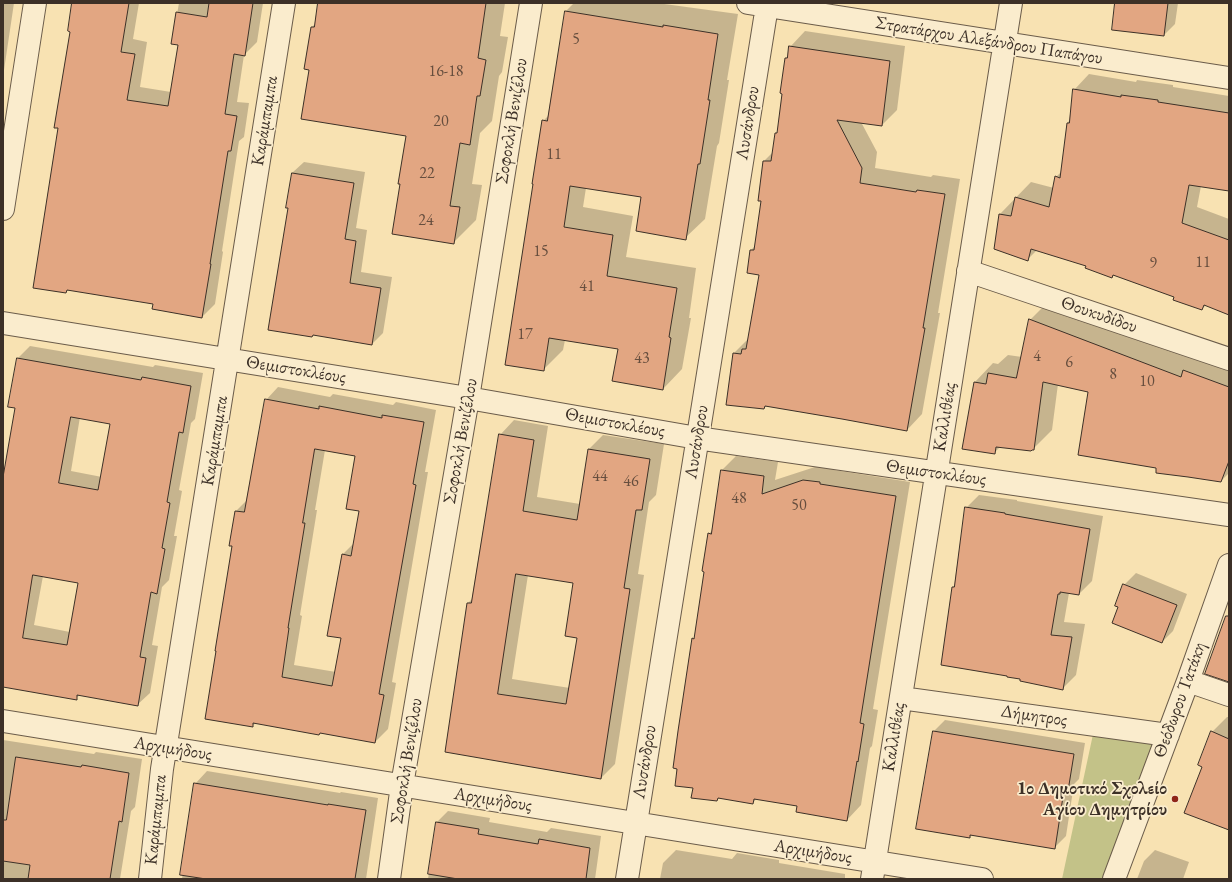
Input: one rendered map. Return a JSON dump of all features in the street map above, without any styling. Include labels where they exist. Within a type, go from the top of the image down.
[{"type":"street","points":[[3,209],[35,3]]},
{"type":"street","name":"Καράμπαμπα","points":[[150,879],[162,769],[284,3]]},
{"type":"street","name":"Σοφοκλή Βενιζέλου","points":[[389,879],[402,785],[468,398],[531,3]]},
{"type":"street","name":"Καλλιθέας","points":[[873,870],[1011,3]]},
{"type":"street","name":"Στρατάρχου Αλεξάνδρου Παπάγου","points":[[758,4],[1229,78]]},
{"type":"street","name":"Λυσάνδρου","points":[[627,879],[698,438],[758,4]]},
{"type":"street","name":"Θουκυδίδου","points":[[968,271],[1229,358]]},
{"type":"street","name":"Θεμιστοκλέους","points":[[3,323],[228,358],[698,438],[1229,515]]},
{"type":"street","name":"Θεόδωρου Τατάκη","points":[[1114,879],[1188,681],[1229,565]]},
{"type":"street","points":[[1188,681],[1229,695]]},
{"type":"street","name":"Δήμητρος","points":[[901,698],[1168,735]]},
{"type":"street","name":"Αρχιμήδους","points":[[3,721],[635,823],[873,870],[982,879]]},
{"type":"shaded area","points":[[1095,725],[1168,735],[1114,879],[1062,879]]},
{"type":"building","points":[[72,3],[129,3],[121,52],[135,54],[127,100],[168,106],[178,45],[171,44],[176,12],[207,17],[209,3],[253,3],[245,56],[234,54],[225,114],[237,116],[231,151],[228,151],[202,318],[152,309],[153,304],[67,290],[66,293],[33,288],[58,128],[54,128],[70,32],[68,31]]},
{"type":"building","points":[[318,3],[486,3],[478,58],[486,60],[480,96],[477,96],[470,145],[460,143],[450,206],[460,207],[454,244],[392,234],[406,136],[301,119],[309,70],[304,69],[311,27],[314,27]]},
{"type":"building","points":[[1115,3],[1168,3],[1164,36],[1112,30]]},
{"type":"building","points":[[565,11],[663,27],[663,25],[718,34],[708,100],[710,100],[686,240],[636,231],[641,197],[570,186],[564,227],[613,235],[607,276],[677,288],[669,337],[671,338],[663,390],[612,381],[618,349],[549,338],[544,371],[505,365],[542,120],[547,121]]},
{"type":"building","points":[[789,46],[890,61],[882,126],[837,120],[862,168],[860,183],[916,192],[917,190],[945,194],[923,328],[925,328],[907,431],[765,406],[764,409],[726,405],[733,353],[741,354],[742,349],[746,349],[759,275],[747,273],[750,250],[754,250],[761,201],[758,201],[763,161],[771,161],[775,133],[777,133],[782,94],[780,93],[785,58],[787,58]]},
{"type":"building","points":[[1073,89],[1121,97],[1121,95],[1158,100],[1158,102],[1229,113],[1229,191],[1189,185],[1182,223],[1229,240],[1229,315],[1204,305],[1202,310],[1173,300],[1174,297],[1113,275],[1112,278],[1085,268],[1086,266],[1031,249],[1028,261],[994,249],[999,214],[1011,216],[1015,197],[1049,207],[1055,176],[1060,178]]},
{"type":"building","points":[[292,173],[354,183],[345,239],[356,241],[350,283],[381,288],[372,345],[313,335],[312,337],[268,330],[288,208],[286,208]]},
{"type":"building","points":[[1029,319],[1181,377],[1183,370],[1229,387],[1229,461],[1221,482],[1156,473],[1156,468],[1078,455],[1088,392],[1043,382],[1034,450],[1031,451],[996,447],[995,454],[962,449],[974,382],[986,384],[988,373],[1016,378]]},
{"type":"building","points":[[17,358],[141,380],[142,377],[191,386],[183,433],[179,432],[167,502],[170,503],[162,548],[165,549],[157,594],[151,592],[140,657],[146,658],[138,706],[77,695],[77,700],[3,687],[3,477],[15,408],[8,407]],"holes":[[[71,417],[110,424],[98,490],[59,483]],[[33,575],[78,583],[67,645],[23,638]]]},
{"type":"building","points":[[265,399],[319,409],[319,406],[382,418],[382,415],[424,422],[413,484],[416,485],[379,694],[384,695],[375,743],[253,723],[253,727],[205,719],[232,546],[229,546],[235,511],[244,512]],"holes":[[[315,449],[355,456],[346,509],[359,511],[351,556],[342,554],[327,636],[341,638],[332,686],[282,677],[288,628],[305,523],[303,523]]]},
{"type":"building","points":[[499,434],[534,440],[523,511],[577,520],[588,449],[650,459],[642,510],[636,510],[624,588],[630,589],[601,779],[445,752],[467,603],[471,603]],"holes":[[[516,574],[573,583],[565,636],[577,638],[566,704],[498,694]]]},
{"type":"building","points":[[721,470],[764,476],[762,494],[803,480],[896,496],[860,723],[864,724],[847,821],[796,812],[797,806],[754,799],[753,804],[718,798],[717,801],[691,798],[693,788],[675,786],[677,769],[673,768],[678,731],[692,638],[694,639],[708,533],[711,534]]},
{"type":"building","points":[[965,507],[1090,529],[1079,595],[1060,592],[1060,594],[1058,594],[1051,635],[1072,637],[1063,690],[1020,681],[1020,679],[1007,676],[941,665]]},
{"type":"building","points":[[1123,584],[1177,605],[1162,643],[1112,623],[1118,607],[1115,606]]},
{"type":"building","points":[[1226,616],[1229,616],[1229,682],[1205,674]]},
{"type":"building","points":[[933,731],[1074,754],[1068,791],[1064,790],[1055,849],[970,835],[970,838],[916,829]]},
{"type":"building","points":[[1211,731],[1229,739],[1229,830],[1184,813],[1202,767],[1198,765]]},
{"type":"building","points":[[16,757],[81,767],[82,765],[129,773],[122,822],[119,821],[110,879],[28,879],[30,865],[3,861],[3,820],[6,820]]},
{"type":"building","points":[[194,783],[366,810],[355,879],[206,879],[180,875]]},
{"type":"building","points":[[436,822],[479,829],[478,834],[538,844],[539,839],[590,848],[586,879],[458,879],[428,874]]},
{"type":"place","name":"1ο Δημοτικό Σχολείο Αγίου Δημητρίου","points":[[1175,799]]}]
